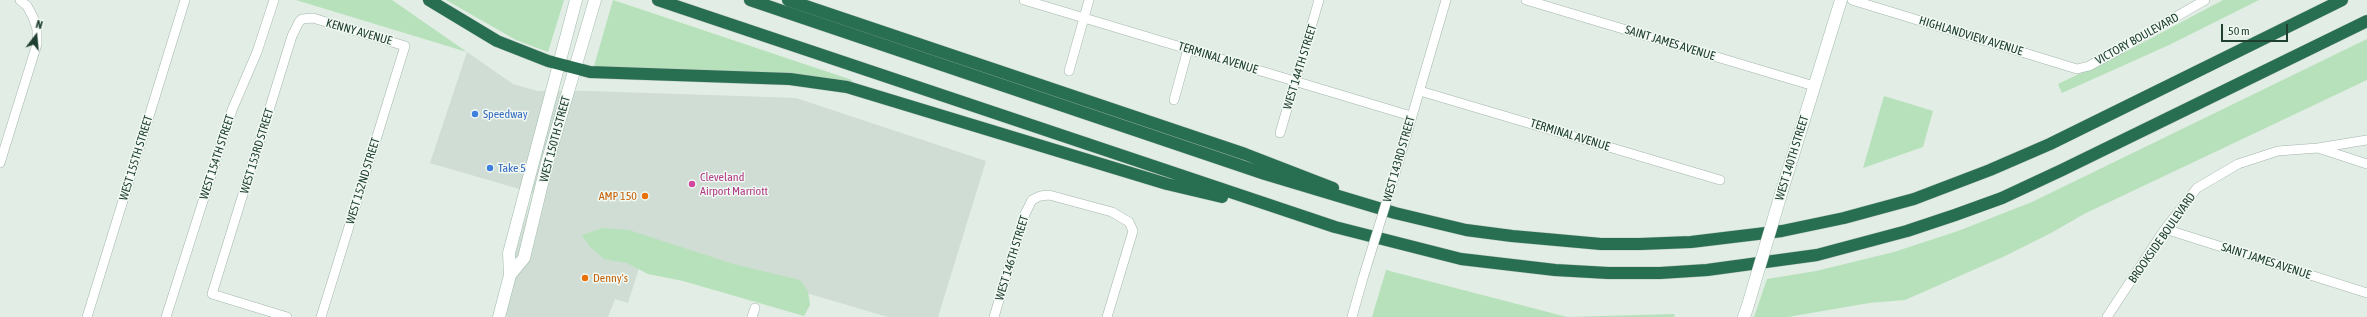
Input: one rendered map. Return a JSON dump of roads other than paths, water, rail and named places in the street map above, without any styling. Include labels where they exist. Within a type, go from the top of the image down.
[{"type":"highway","points":[[429,0],[497,40],[558,64],[590,72],[790,79],[847,88],[1167,184],[1288,212]]},
{"type":"highway","points":[[658,0],[1288,212],[1387,242],[1454,257],[1554,270],[1660,273],[1749,266],[1816,255],[1907,231],[2002,198],[2367,21]]},
{"type":"highway","points":[[750,0],[1265,174],[1395,214],[1466,230],[1554,241],[1601,244],[1698,241],[1782,231],[1844,218],[1914,199],[1990,170],[2050,144],[2342,0]]},
{"type":"highway","points":[[788,0],[1280,167],[1395,214]]},
{"type":"main road","name":"WEST 150TH STREET","points":[[500,317],[510,275],[509,253],[576,0]]},
{"type":"main road","name":"WEST 150TH STREET","points":[[510,275],[524,258],[547,163],[595,0]]},
{"type":"main road","name":"WEST 140TH STREET","points":[[1744,317],[1841,0]]},
{"type":"street","points":[[0,163],[37,44],[37,29],[33,17],[20,0]]},
{"type":"street","name":"WEST 155TH STREET","points":[[87,317],[185,0]]},
{"type":"street","name":"WEST 154TH STREET","points":[[166,317],[232,110],[257,52],[274,0]]},
{"type":"street","name":"TERMINAL AVENUE","points":[[1024,0],[1411,116]]},
{"type":"street","points":[[1069,71],[1089,0]]},
{"type":"street","name":"WEST 144TH STREET","points":[[1280,133],[1319,0]]},
{"type":"street","name":"WEST 143RD STREET","points":[[1352,317],[1446,0]]},
{"type":"street","name":"SAINT JAMES AVENUE","points":[[1526,0],[1814,86]]},
{"type":"street","name":"HIGHLANDVIEW AVENUE","points":[[1852,0],[2077,69],[2089,66]]},
{"type":"street","name":"VICTORY BOULEVARD","points":[[2089,66],[2205,0]]},
{"type":"street","name":"KENNY AVENUE","points":[[313,18],[405,46]]},
{"type":"street","name":"WEST 153RD STREET","points":[[287,317],[212,294],[292,36],[302,19],[313,18]]},
{"type":"street","name":"WEST 152ND STREET","points":[[320,317],[405,46]]},
{"type":"street","points":[[1174,100],[1188,49]]},
{"type":"street","name":"TERMINAL AVENUE","points":[[1420,90],[1720,180]]},
{"type":"street","name":"BROOKSIDE BOULEVARD","points":[[2107,317],[2165,229],[2197,188],[2238,164],[2278,151],[2318,148],[2367,140]]},
{"type":"street","points":[[2318,148],[2367,164]]},
{"type":"street","name":"WEST 146TH STREET","points":[[994,317],[1025,214],[1032,200],[1040,196],[1049,195],[1112,212],[1129,222],[1133,231],[1107,317]]},
{"type":"street","name":"SAINT JAMES AVENUE","points":[[2165,229],[2367,294]]},
{"type":"street","points":[[752,317],[755,308]]},
{"type":"place","name":"Speedway","points":[[475,114]]},
{"type":"place","name":"Take 5","points":[[490,168]]},
{"type":"place","name":"Cleveland Airport Marriott","points":[[692,184]]},
{"type":"place","name":"AMP 150","points":[[645,196]]},
{"type":"place","name":"Denny's","points":[[585,278]]}]
